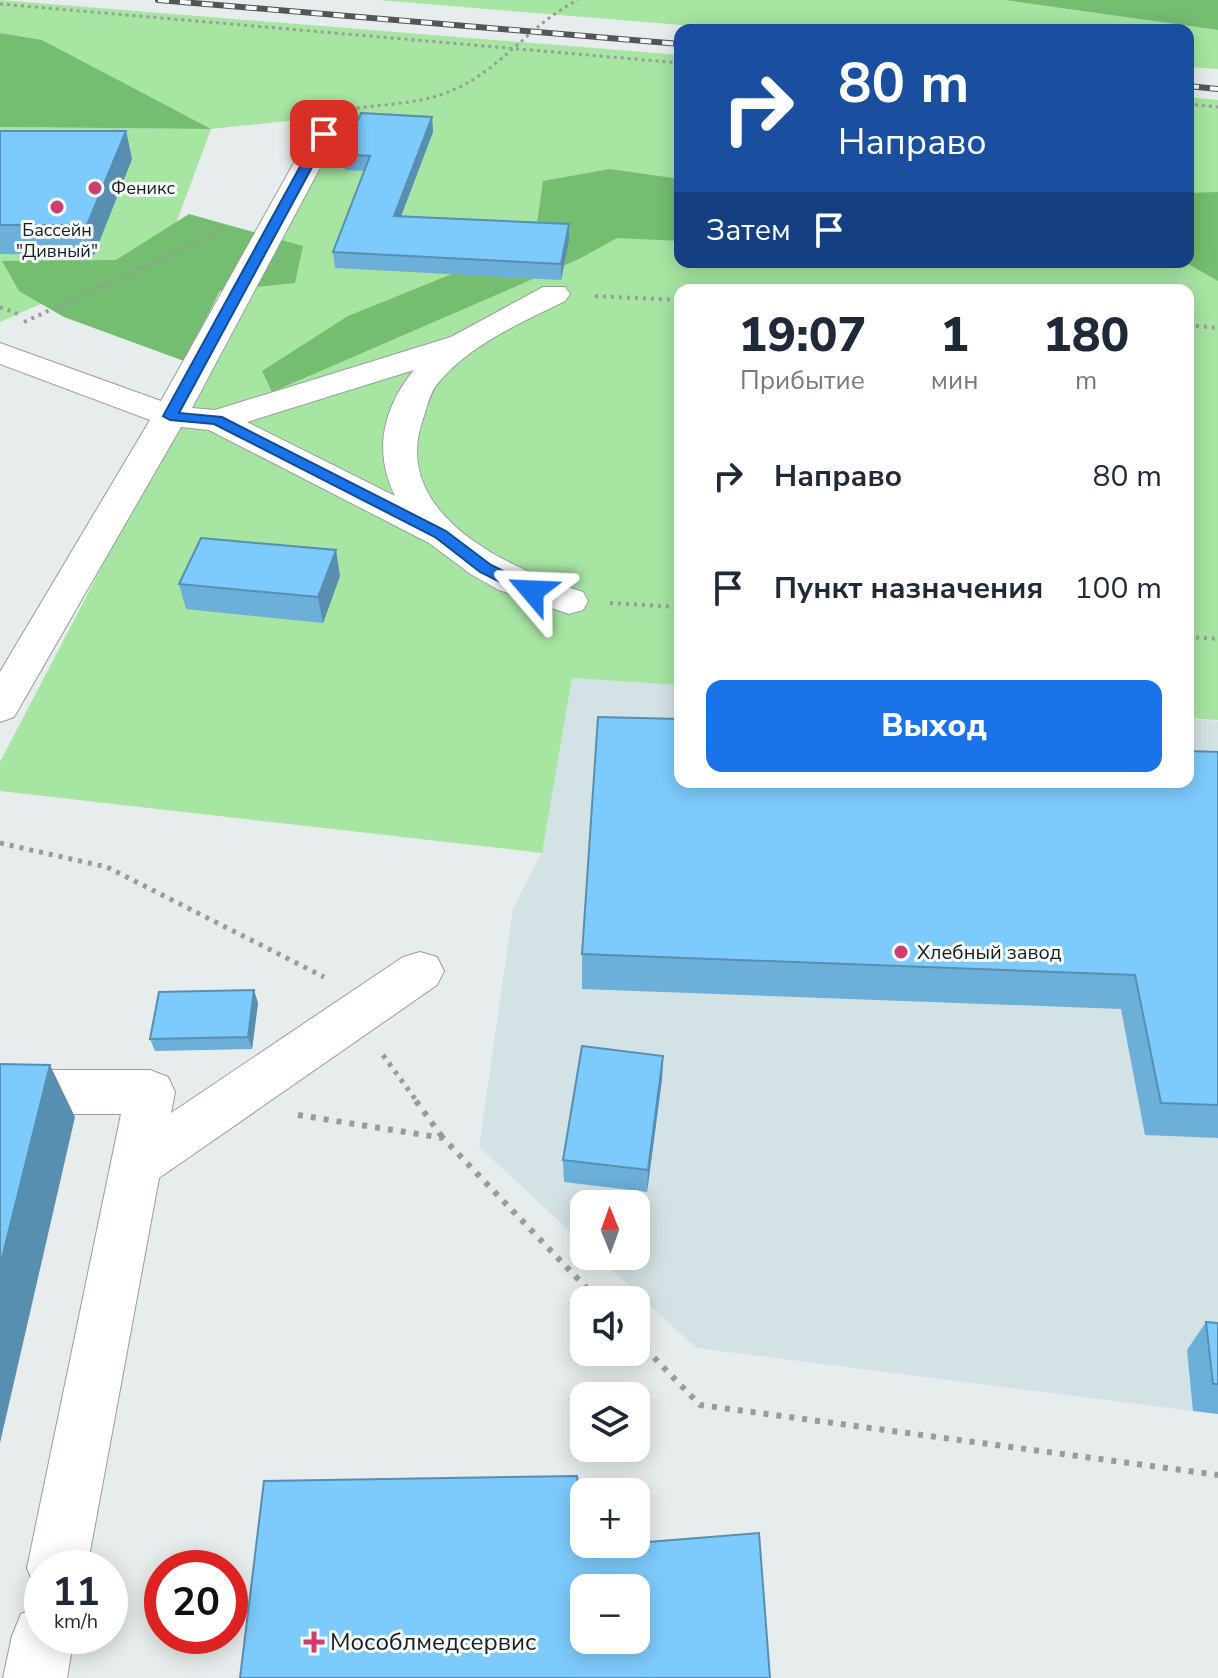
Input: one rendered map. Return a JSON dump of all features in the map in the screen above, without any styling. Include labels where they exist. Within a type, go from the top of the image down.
[{"type":"street","points":[[0,707],[170,416],[324,134]]},
{"type":"street","points":[[0,353],[170,416],[217,420],[462,344],[554,294]]},
{"type":"street","points":[[441,534],[409,488],[398,446],[410,406],[425,377],[462,344]]},
{"type":"street","points":[[217,420],[441,534],[486,569],[532,591],[569,601]]},
{"type":"street","points":[[136,1165],[420,971]]},
{"type":"street","points":[[0,1092],[150,1092],[61,1550]]},
{"type":"street","points":[[35,1678],[40,1654]]},
{"type":"path","points":[[324,134],[343,111],[453,90],[511,49],[554,9],[578,0]]},
{"type":"path","points":[[0,4],[674,63]]},
{"type":"path","points":[[1194,105],[1218,107]]},
{"type":"path","points":[[21,324],[227,228]]},
{"type":"path","points":[[554,294],[674,300]]},
{"type":"path","points":[[0,307],[18,314]]},
{"type":"path","points":[[1194,326],[1218,328]]},
{"type":"path","points":[[569,601],[674,607]]},
{"type":"path","points":[[1194,637],[1218,639]]},
{"type":"path","points":[[0,843],[107,867],[329,980],[443,1138],[585,1286]]},
{"type":"path","points":[[225,1104],[443,1138]]},
{"type":"path","points":[[650,1353],[700,1405],[1218,1475]]},
{"type":"shaded area","points":[[572,678],[674,685],[674,788],[1194,788],[1194,719],[1218,721],[1218,1353],[1193,1411],[696,1348],[650,1305],[650,1286],[629,1286],[612,1270],[650,1270],[650,1190],[570,1190],[570,1231],[479,1147],[513,909],[542,852]]},
{"type":"green space","points":[[0,0],[674,55],[674,268],[1194,268],[1194,98],[1218,100],[1218,720],[1194,718],[1194,284],[674,284],[674,685],[572,678],[542,853],[0,791],[0,762],[214,352],[345,115],[211,129],[167,248],[0,322],[0,127],[209,129],[42,40],[0,33]]},
{"type":"green space","points":[[378,0],[1004,0],[1175,24],[674,24]]},
{"type":"green space","points":[[1004,0],[1218,0],[1218,30],[1194,27],[1194,24]]},
{"type":"green space","points":[[1194,27],[1218,30],[1218,69],[1194,67]]},
{"type":"green space","points":[[0,33],[42,40],[211,129],[0,127]]},
{"type":"green space","points":[[610,169],[674,178],[674,241],[617,238],[579,259],[272,392],[262,371],[348,316],[479,263],[537,223],[543,181]]},
{"type":"green space","points":[[1218,192],[1218,281],[1194,267],[1194,193]]},
{"type":"green space","points":[[189,214],[303,246],[295,283],[220,291],[184,361],[64,317],[19,291],[2,261],[116,260]]},
{"type":"building","points":[[361,113],[432,117],[394,216],[569,224],[561,264],[333,252],[370,156],[343,154]]},
{"type":"building","name":"Бассейн \"Дивный\"","points":[[0,131],[126,131],[87,225],[0,225]]},
{"type":"building","points":[[201,538],[336,550],[318,597],[179,584]]},
{"type":"building","name":"Хлебный завод","points":[[598,717],[674,719],[674,788],[1194,788],[1194,751],[1218,752],[1218,1105],[1161,1103],[1135,975],[582,954]]},
{"type":"building","points":[[254,990],[248,1037],[150,1039],[159,992]]},
{"type":"building","points":[[582,1046],[663,1056],[648,1170],[563,1160]]},
{"type":"building","points":[[0,1064],[50,1065],[0,1266]]},
{"type":"building","points":[[1206,1322],[1218,1323],[1218,1384],[1213,1384]]},
{"type":"building","points":[[577,1476],[570,1478],[570,1558],[650,1558],[650,1542],[759,1533],[770,1678],[240,1678],[243,1654],[248,1654],[248,1612],[264,1481]]},
{"type":"railway","points":[[158,0],[674,43]]},
{"type":"railway","points":[[1194,87],[1218,89]]},
{"type":"place","name":"Феникс","points":[[95,188]]},
{"type":"place","name":"Бассейн \"Дивный\"","points":[[57,207]]},
{"type":"place","name":"Хлебный завод","points":[[901,952]]},
{"type":"place","name":"Мособлмедсервис","points":[[314,1642]]},
{"type":"route","points":[[324,134],[170,416],[217,420],[441,534],[486,569],[532,591]]}]
